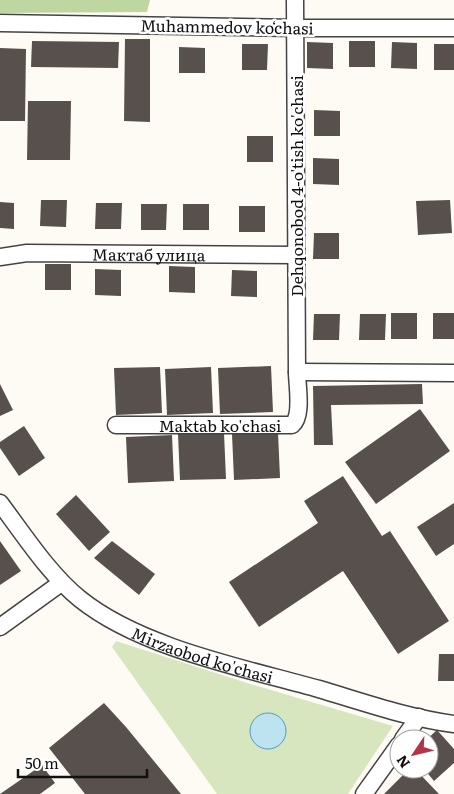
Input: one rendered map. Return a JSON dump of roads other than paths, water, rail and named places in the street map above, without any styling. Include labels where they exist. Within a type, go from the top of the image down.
[{"type":"street","name":"Dehqonobod 4-o'tish ko'chasi","points":[[295,0],[297,372]]},
{"type":"street","name":"Muhammedov koʻchasi","points":[[0,23],[295,28],[454,28]]},
{"type":"street","name":"Мактаб улица","points":[[0,257],[27,253],[296,254]]},
{"type":"street","points":[[297,372],[454,373]]},
{"type":"street","name":"Maktab ko'chasi","points":[[116,425],[292,425],[296,421],[298,412],[297,372]]},
{"type":"street","name":"Mirzaobod ko'chasi","points":[[0,504],[62,583],[81,600],[104,616],[128,629],[167,645],[210,659],[418,717],[454,724]]},
{"type":"street","points":[[0,627],[62,583]]},
{"type":"street","points":[[410,729],[418,717]]},
{"type":"street","points":[[364,794],[389,759]]},
{"type":"water","points":[[268,713],[275,714],[281,718],[285,724],[285,738],[281,744],[275,748],[268,749],[261,748],[255,744],[251,738],[250,731],[251,724],[255,718],[261,714]]}]
